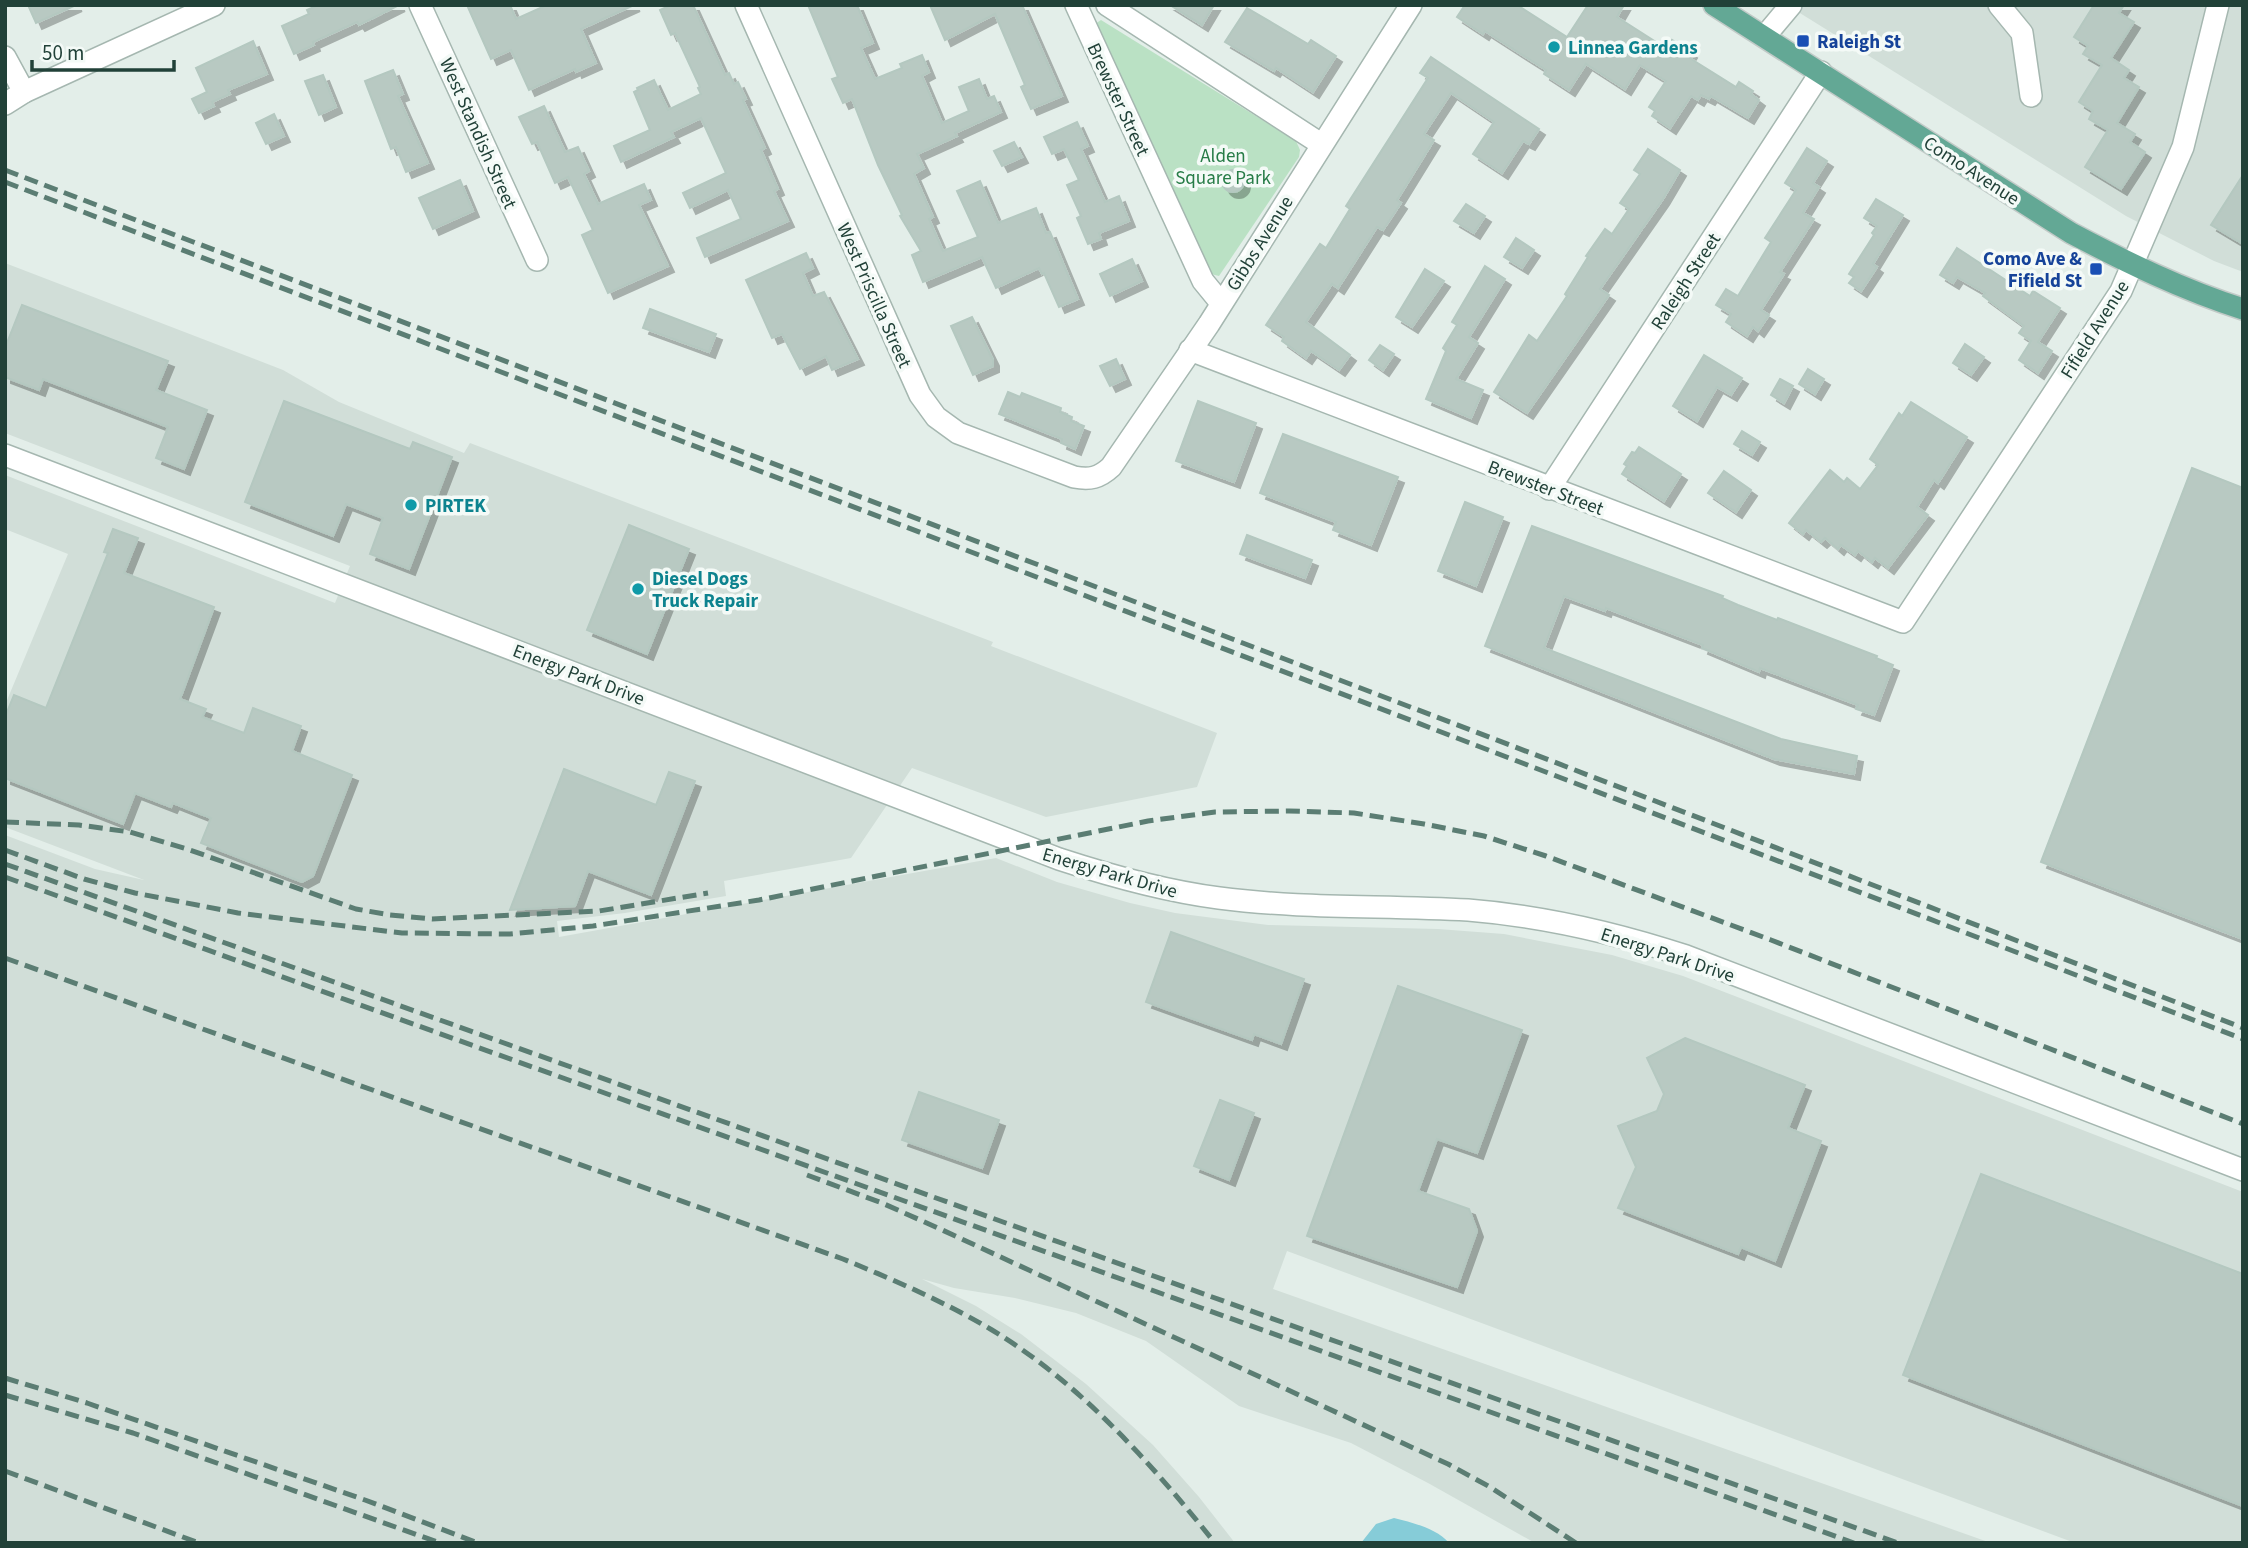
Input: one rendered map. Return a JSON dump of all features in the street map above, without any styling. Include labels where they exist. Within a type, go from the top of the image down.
[{"type":"main road","name":"Como Avenue","points":[[1714,5],[2041,215],[2133,264],[2243,309]]},
{"type":"street","points":[[5,104],[24,92],[214,5]]},
{"type":"street","name":"West Standish Street","points":[[421,5],[537,260]]},
{"type":"street","name":"West Priscilla Street","points":[[746,5],[920,395],[936,417],[958,433],[1073,477],[1087,480],[1102,476]]},
{"type":"street","name":"Brewster Street","points":[[1076,5],[1203,281],[1221,303]]},
{"type":"street","points":[[1107,5],[1321,144]]},
{"type":"street","name":"Gibbs Avenue","points":[[1102,476],[1111,467],[1221,303],[1411,5]]},
{"type":"street","points":[[1765,36],[1791,5]]},
{"type":"street","points":[[1999,5],[2022,33],[2031,96]]},
{"type":"street","name":"Fifield Avenue","points":[[1903,622],[2121,291],[2183,147],[2218,5]]},
{"type":"street","points":[[5,57],[24,92]]},
{"type":"street","name":"Raleigh Street","points":[[1549,489],[1821,72]]},
{"type":"street","name":"Brewster Street","points":[[1190,350],[1903,622]]},
{"type":"street","name":"Energy Park Drive","points":[[5,455],[1059,859],[1143,884],[1216,898],[1301,906],[1480,911],[1600,931],[1686,956],[2243,1170]]},
{"type":"shaded area","points":[[1787,5],[2243,5],[2243,272],[2214,261],[2126,216]]},
{"type":"shaded area","points":[[5,263],[283,370],[339,402],[464,453],[470,443],[993,642],[991,646],[1217,733],[1197,787],[1046,817],[912,768],[851,858],[724,881],[726,896],[557,921],[559,937],[996,858],[1057,882],[1175,913],[1268,925],[1438,929],[1504,934],[1612,955],[1683,976],[2243,1192],[2243,1543],[2075,1543],[1287,1251],[1273,1289],[1991,1543],[1535,1543],[1351,1443],[1239,1406],[1146,1341],[1076,1313],[922,1279],[976,1306],[1021,1334],[1086,1384],[1153,1445],[1235,1543],[5,1543],[5,835],[95,869],[144,880],[5,827],[5,705],[68,554],[5,529],[5,475],[335,603],[350,566],[5,433]]},
{"type":"green space","name":"Alden Square Park","points":[[1101,20],[1296,141],[1300,150],[1299,157],[1219,276],[1211,274],[1095,24]]},
{"type":"water","points":[[1394,1518],[1431,1530],[1449,1543],[1361,1543],[1376,1524]]},
{"type":"building","points":[[28,5],[76,5],[36,23]]},
{"type":"building","points":[[318,5],[399,5],[359,25],[357,22],[313,42],[314,45],[294,54],[282,26],[309,14],[307,10]]},
{"type":"building","points":[[467,5],[510,5],[516,19],[547,5],[634,5],[581,29],[596,63],[576,72],[575,69],[529,90],[511,50],[491,59]]},
{"type":"building","points":[[671,5],[693,5],[725,75],[729,73],[734,84],[738,82],[746,99],[743,100],[765,148],[761,150],[778,189],[774,191],[788,221],[705,257],[697,238],[741,219],[728,190],[690,208],[683,193],[726,173],[701,118],[671,132],[674,137],[621,162],[614,146],[650,130],[634,92],[637,88],[654,80],[668,110],[701,94],[675,33],[671,35],[660,10]]},
{"type":"building","points":[[808,5],[857,5],[873,43],[861,48],[875,79],[902,68],[900,64],[922,55],[929,72],[922,76],[942,123],[969,111],[959,87],[979,79],[987,99],[994,96],[1001,112],[917,154],[924,168],[914,174],[933,217],[929,219],[943,251],[978,237],[957,191],[980,181],[998,223],[1036,208],[1046,233],[1050,232],[1078,299],[1059,307],[1044,273],[1042,274],[1039,268],[996,288],[982,257],[923,282],[912,255],[921,251],[900,216],[902,215],[878,165],[852,99],[843,103],[832,79],[838,77]]},
{"type":"building","points":[[930,5],[1022,5],[1062,96],[1031,109],[1021,87],[1025,85],[995,14],[945,40]]},
{"type":"building","points":[[1170,5],[1214,5],[1202,25]]},
{"type":"building","points":[[1465,5],[1517,5],[1567,37],[1588,5],[1624,5],[1617,17],[1667,49],[1672,40],[1691,52],[1688,57],[1736,87],[1739,82],[1753,91],[1751,94],[1759,100],[1748,118],[1711,96],[1709,99],[1701,95],[1698,100],[1691,96],[1670,128],[1652,116],[1655,111],[1649,107],[1666,81],[1640,65],[1625,89],[1586,64],[1569,90],[1544,74],[1546,70],[1485,31],[1483,34],[1457,17]]},
{"type":"building","points":[[2094,5],[2124,5],[2119,13],[2134,22],[2111,58],[2129,70],[2124,78],[2139,87],[2117,123],[2135,134],[2130,142],[2145,152],[2121,189],[2085,167],[2108,130],[2089,119],[2093,111],[2079,102],[2102,65],[2083,54],[2088,46],[2074,37]]},
{"type":"building","points":[[1247,8],[1308,44],[1311,40],[1336,56],[1313,92],[1276,68],[1274,71],[1225,42]]},
{"type":"building","points":[[253,41],[267,74],[228,90],[230,94],[212,102],[214,106],[199,113],[192,99],[207,92],[196,68]]},
{"type":"building","points":[[1431,57],[1539,129],[1529,144],[1523,141],[1502,173],[1473,154],[1494,122],[1451,93],[1424,134],[1434,140],[1397,200],[1401,203],[1383,230],[1377,227],[1338,288],[1332,284],[1306,322],[1350,355],[1339,370],[1311,351],[1306,358],[1282,341],[1284,337],[1266,325],[1320,244],[1326,248],[1350,209],[1346,206],[1428,78],[1420,73]]},
{"type":"building","points":[[393,70],[403,94],[398,96],[428,163],[406,172],[396,147],[391,149],[365,81]]},
{"type":"building","points":[[323,75],[336,107],[319,115],[305,81]]},
{"type":"building","points":[[544,106],[565,152],[578,147],[589,171],[584,174],[598,204],[644,184],[651,200],[639,205],[668,266],[608,293],[582,235],[593,230],[568,177],[555,183],[537,142],[532,144],[519,117]]},
{"type":"building","points":[[274,114],[284,136],[266,144],[256,123]]},
{"type":"building","points":[[1077,122],[1088,146],[1081,149],[1105,202],[1119,196],[1129,221],[1099,233],[1101,239],[1088,244],[1077,218],[1081,216],[1067,185],[1079,180],[1064,149],[1052,154],[1044,137]]},
{"type":"building","points":[[1014,142],[1022,157],[1002,166],[994,151]]},
{"type":"building","points":[[1807,148],[1827,161],[1813,183],[1819,187],[1803,213],[1814,219],[1780,272],[1784,274],[1761,310],[1769,315],[1758,331],[1753,327],[1747,336],[1726,322],[1731,314],[1716,305],[1726,289],[1738,296],[1771,242],[1765,238],[1796,190],[1785,183]]},
{"type":"building","points":[[1648,149],[1680,170],[1600,289],[1609,295],[1527,413],[1494,392],[1529,335],[1537,341],[1567,296],[1565,294],[1588,257],[1586,256],[1605,229],[1612,234],[1629,209],[1620,203],[1640,174],[1634,170]]},
{"type":"building","points":[[1233,170],[1241,173],[1244,181],[1241,189],[1233,192],[1225,189],[1222,181],[1225,173]]},
{"type":"building","points":[[2243,175],[2243,244],[2211,225]]},
{"type":"building","points":[[460,180],[473,211],[433,229],[419,198]]},
{"type":"building","points":[[1876,199],[1903,215],[1873,264],[1877,267],[1861,291],[1849,283],[1854,277],[1849,274],[1874,235],[1872,233],[1877,226],[1864,218]]},
{"type":"building","points":[[1466,204],[1485,216],[1474,233],[1454,221]]},
{"type":"building","points":[[1516,238],[1534,250],[1522,268],[1504,257]]},
{"type":"building","points":[[1957,248],[2030,296],[2033,291],[2060,308],[2038,342],[2052,351],[2038,373],[2019,360],[2031,341],[2019,333],[2024,326],[1983,296],[1985,293],[1957,277],[1953,283],[1940,275]]},
{"type":"building","points":[[806,253],[813,268],[803,273],[813,296],[824,292],[858,359],[832,370],[826,356],[800,369],[782,334],[772,338],[746,280]]},
{"type":"building","points":[[1132,259],[1142,281],[1110,296],[1100,274]]},
{"type":"building","points":[[1485,266],[1505,279],[1469,337],[1478,343],[1456,379],[1483,390],[1471,418],[1426,399],[1446,351],[1443,348],[1457,325],[1452,322]]},
{"type":"building","points":[[1425,269],[1444,281],[1412,327],[1396,317]]},
{"type":"building","points":[[22,305],[168,361],[156,390],[207,410],[184,469],[156,458],[168,427],[43,379],[39,390],[5,377],[5,348]]},
{"type":"building","points":[[650,309],[716,334],[709,352],[643,328]]},
{"type":"building","points":[[972,317],[993,360],[993,366],[973,375],[951,326]]},
{"type":"building","points":[[1965,344],[1984,357],[1971,375],[1953,363]]},
{"type":"building","points":[[1380,345],[1394,354],[1383,370],[1369,360]]},
{"type":"building","points":[[1704,355],[1742,378],[1731,395],[1717,387],[1697,421],[1673,406]]},
{"type":"building","points":[[1116,359],[1125,379],[1110,386],[1100,366]]},
{"type":"building","points":[[1808,369],[1824,379],[1815,394],[1799,384]]},
{"type":"building","points":[[1780,379],[1793,386],[1784,403],[1771,395]]},
{"type":"building","points":[[1008,392],[1020,397],[1022,393],[1061,408],[1060,412],[1072,417],[1071,421],[1084,426],[1075,449],[1061,443],[1062,439],[999,414]]},
{"type":"building","points":[[284,401],[410,449],[413,442],[452,457],[409,569],[370,554],[383,518],[346,504],[333,536],[245,502]]},
{"type":"building","points":[[1198,401],[1256,423],[1234,482],[1176,461]]},
{"type":"building","points":[[1911,402],[1967,437],[1938,483],[1934,480],[1917,507],[1928,515],[1888,568],[1875,558],[1872,562],[1858,551],[1855,555],[1841,545],[1838,549],[1825,538],[1821,542],[1806,530],[1803,534],[1789,523],[1830,470],[1844,482],[1847,478],[1860,489],[1878,465],[1870,459],[1899,413],[1902,416]]},
{"type":"building","points":[[1742,431],[1760,442],[1752,455],[1734,444]]},
{"type":"building","points":[[1283,434],[1398,477],[1371,545],[1333,530],[1336,522],[1260,493]]},
{"type":"building","points":[[1639,447],[1681,474],[1664,501],[1622,474],[1627,466],[1624,464]]},
{"type":"building","points":[[2192,468],[2243,488],[2243,939],[2041,862]]},
{"type":"building","points":[[1724,471],[1751,490],[1736,512],[1708,493]]},
{"type":"building","points":[[1465,502],[1503,517],[1476,586],[1438,571]]},
{"type":"building","name":"Diesel Dogs Truck Repair","points":[[629,525],[689,549],[647,654],[587,630]]},
{"type":"building","points":[[1532,526],[1723,596],[1722,598],[1738,605],[1877,656],[1876,658],[1893,665],[1874,715],[1856,709],[1858,705],[1760,668],[1759,672],[1702,648],[1703,645],[1606,608],[1605,611],[1564,596],[1544,648],[1781,739],[1857,756],[1854,774],[1774,759],[1485,646]]},
{"type":"building","points":[[113,529],[138,538],[124,573],[214,607],[180,699],[206,709],[202,717],[244,733],[253,708],[301,726],[292,751],[352,775],[313,876],[302,882],[201,843],[211,818],[173,803],[171,807],[135,793],[123,824],[5,778],[5,717],[14,695],[46,708],[108,553],[104,552]]},
{"type":"building","points":[[1247,535],[1312,560],[1305,578],[1240,554]]},
{"type":"building","points":[[564,769],[656,805],[669,772],[695,781],[651,895],[588,871],[575,906],[510,910]]},
{"type":"building","points":[[1171,932],[1304,979],[1281,1044],[1254,1034],[1252,1040],[1146,1002]]},
{"type":"building","points":[[1398,986],[1522,1030],[1477,1153],[1437,1139],[1418,1191],[1469,1209],[1477,1231],[1457,1287],[1307,1236]]},
{"type":"building","points":[[1685,1038],[1805,1085],[1788,1128],[1821,1141],[1775,1261],[1741,1247],[1738,1254],[1618,1208],[1636,1167],[1618,1126],[1657,1111],[1664,1094],[1647,1058]]},
{"type":"building","points":[[919,1092],[999,1120],[982,1168],[902,1140]]},
{"type":"building","points":[[1220,1100],[1254,1113],[1229,1180],[1194,1166]]},
{"type":"building","points":[[1981,1174],[2243,1274],[2243,1506],[1903,1375]]},
{"type":"railway","points":[[5,170],[2243,1028]]},
{"type":"railway","points":[[5,182],[2243,1039]]},
{"type":"railway","points":[[5,850],[84,879],[135,893],[238,913],[402,933],[510,934],[593,926],[759,900],[1148,821],[1215,812],[1354,813],[1484,836],[1546,856],[1771,940],[2243,1124]]},
{"type":"railway","points":[[5,822],[79,825],[130,832],[190,850],[356,909],[390,915],[432,919],[599,911],[708,893]]},
{"type":"railway","points":[[5,864],[1898,1543]]},
{"type":"railway","points":[[5,877],[1854,1543]]},
{"type":"railway","points":[[5,958],[843,1259],[938,1301],[1025,1351],[1085,1400],[1140,1455],[1215,1543]]},
{"type":"railway","points":[[807,1175],[882,1203],[938,1228],[1448,1464],[1490,1487],[1576,1543]]},
{"type":"railway","points":[[5,1378],[87,1403],[365,1500],[478,1543]]},
{"type":"railway","points":[[5,1395],[133,1433],[440,1543]]},
{"type":"railway","points":[[5,1471],[199,1543]]},
{"type":"place","name":"Raleigh St","points":[[1803,41]]},
{"type":"place","name":"Linnea Gardens","points":[[1554,47]]},
{"type":"place","name":"Como Ave & Fifield St","points":[[2096,269]]},
{"type":"place","name":"PIRTEK","points":[[411,505]]},
{"type":"place","name":"Diesel Dogs Truck Repair","points":[[638,589]]}]
